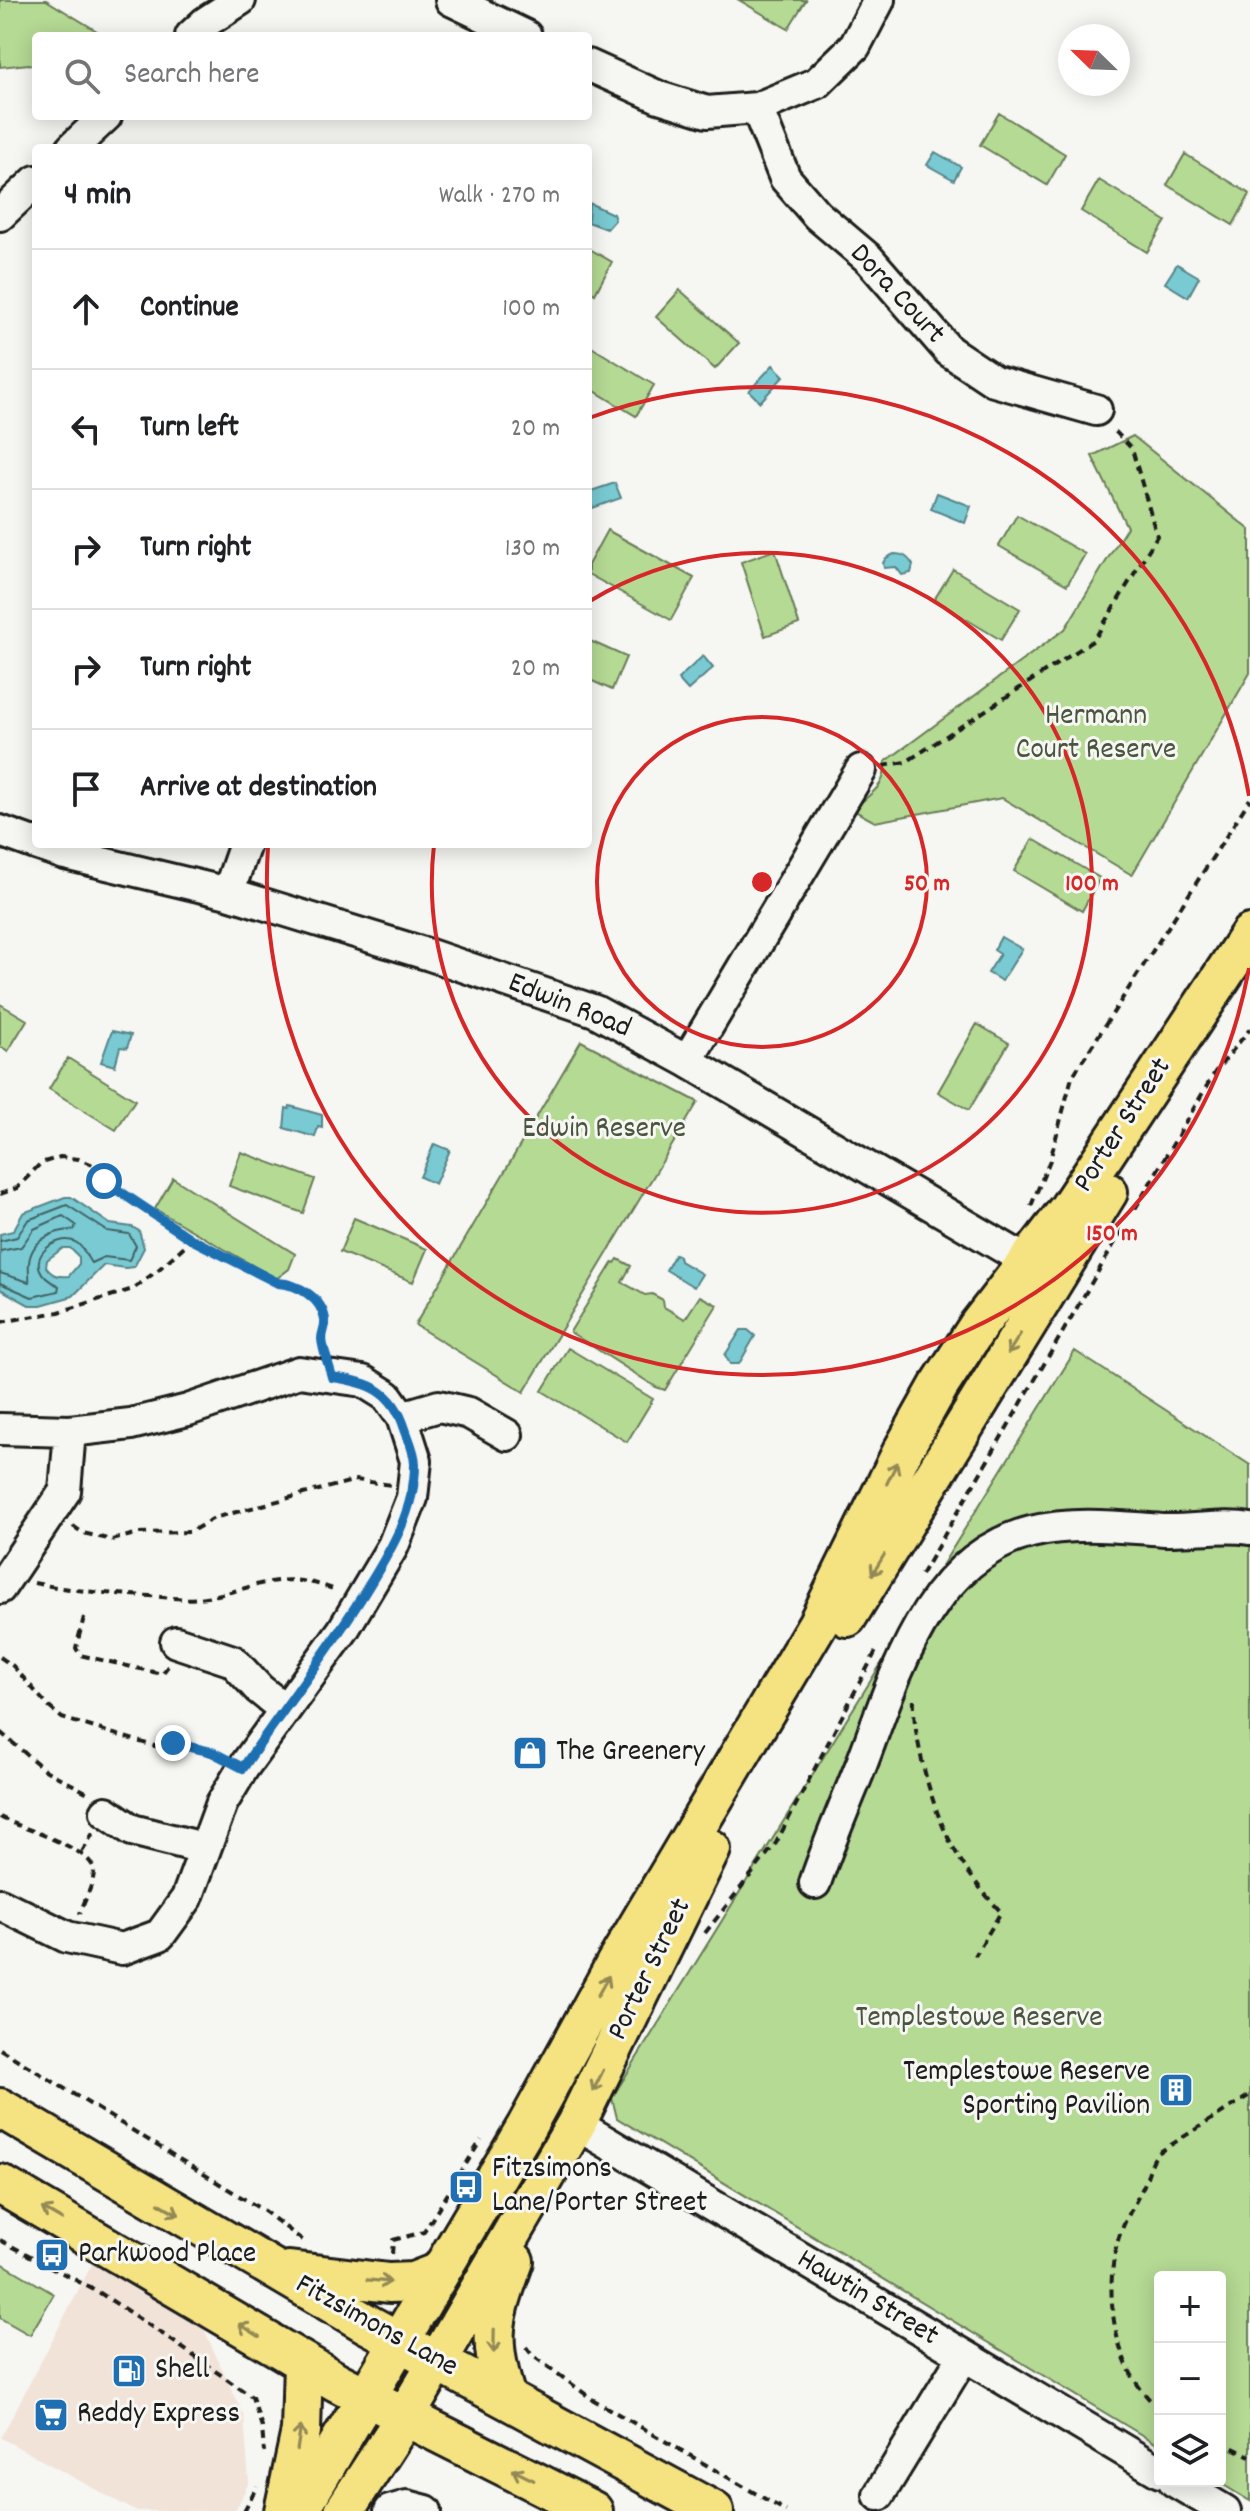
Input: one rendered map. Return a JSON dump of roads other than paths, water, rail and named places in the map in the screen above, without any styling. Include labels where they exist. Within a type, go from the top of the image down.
[{"type":"main road","name":"Porter Street","points":[[344,2511],[405,2417],[576,2124],[714,1844],[961,1430],[1030,1262],[1250,934]]},
{"type":"main road","name":"Porter Street","points":[[299,2511],[526,2127],[616,1963],[818,1623],[912,1434],[978,1326],[1165,1095],[1250,943]]},
{"type":"main road","name":"Fitzsimons Lane","points":[[0,2108],[399,2341],[714,2511]]},
{"type":"main road","points":[[0,2184],[193,2295],[303,2363],[593,2511]]},
{"type":"main road","points":[[506,2397],[495,2363],[493,2340],[499,2301],[540,2187]]},
{"type":"main road","points":[[274,2270],[389,2283],[413,2282],[439,2272]]},
{"type":"main road","points":[[284,2511],[301,2431],[303,2363]]},
{"type":"street","points":[[195,32],[240,0]]},
{"type":"street","points":[[451,0],[518,32]]},
{"type":"street","points":[[592,67],[659,97],[707,112],[757,108],[817,83],[855,46],[879,0]]},
{"type":"street","name":"Dora Court","points":[[757,108],[785,178],[817,215],[869,259],[949,351],[994,381],[1096,410]]},
{"type":"street","points":[[76,144],[102,120]]},
{"type":"street","points":[[0,215],[32,185]]},
{"type":"street","points":[[687,1061],[861,770]]},
{"type":"street","name":"Edwin Road","points":[[0,831],[32,843]]},
{"type":"street","name":"Edwin Road","points":[[48,848],[228,893],[430,955],[595,1011],[687,1061],[1030,1262]]},
{"type":"street","points":[[228,893],[244,848]]},
{"type":"street","points":[[0,1429],[70,1431],[131,1424],[188,1410],[299,1372],[363,1381],[387,1396],[402,1417],[416,1461],[412,1498],[393,1546],[343,1630],[284,1709],[222,1803],[187,1898],[160,1935],[122,1949],[67,1937],[0,1904]]},
{"type":"street","points":[[402,1417],[439,1406],[469,1413],[507,1435]]},
{"type":"street","points":[[912,1434],[928,1421],[939,1418],[961,1430]]},
{"type":"street","points":[[3,1583],[65,1491],[70,1431]]},
{"type":"street","points":[[815,1883],[905,1652],[943,1591],[966,1565],[987,1550],[1009,1540],[1031,1532],[1057,1528],[1250,1529]]},
{"type":"street","points":[[176,1642],[233,1661],[259,1689],[284,1709]]},
{"type":"street","points":[[106,1812],[132,1830],[203,1848]]},
{"type":"street","name":"Hawtin Street","points":[[576,2124],[1154,2468]]},
{"type":"street","points":[[879,2495],[963,2357]]},
{"type":"street","points":[[1184,2487],[1225,2511]]},
{"type":"street","points":[[390,2511],[407,2506],[426,2511]]},
{"type":"water","points":[[935,152],[961,167],[954,180],[927,165]]},
{"type":"water","points":[[592,204],[613,214],[615,220],[607,229],[592,223]]},
{"type":"water","points":[[1177,264],[1199,277],[1188,297],[1165,283]]},
{"type":"water","points":[[773,365],[784,376],[760,402],[749,391]]},
{"type":"water","points":[[615,483],[621,498],[592,508],[592,491]]},
{"type":"water","points":[[937,493],[971,506],[965,523],[931,509]]},
{"type":"water","points":[[894,554],[903,555],[909,560],[913,565],[911,573],[902,575],[896,567],[884,568],[886,558]]},
{"type":"water","points":[[703,656],[713,668],[688,690],[678,679]]},
{"type":"water","points":[[1001,937],[1022,949],[1002,981],[988,973],[1000,954],[994,950]]},
{"type":"water","points":[[112,1031],[131,1035],[127,1048],[120,1047],[115,1066],[101,1062]]},
{"type":"water","points":[[290,1106],[322,1115],[322,1128],[318,1127],[315,1137],[284,1128],[286,1108]]},
{"type":"water","points":[[434,1144],[450,1150],[435,1184],[420,1177]]},
{"type":"water","points":[[71,1197],[110,1224],[139,1231],[144,1248],[134,1267],[104,1265],[73,1296],[41,1305],[29,1305],[0,1289],[0,1234],[13,1231],[23,1213]],"holes":[[[63,1248],[70,1248],[79,1257],[79,1264],[69,1276],[51,1272],[46,1267],[47,1260]]]},
{"type":"water","points":[[675,1254],[680,1261],[702,1274],[694,1287],[666,1270]]},
{"type":"water","points":[[741,1330],[748,1330],[755,1336],[739,1364],[730,1364],[725,1355]]},
{"type":"place","name":"The Greenery","points":[[530,1753]]},
{"type":"place","name":"Templestowe Reserve Sporting Pavilion","points":[[1176,2090]]},
{"type":"place","name":"Fitzsimons Lane/Porter Street","points":[[466,2187]]},
{"type":"place","name":"Parkwood Place","points":[[52,2255]]},
{"type":"place","name":"Shell","points":[[129,2371]]},
{"type":"place","name":"Reddy Express","points":[[51,2415]]},
{"type":"park label","name":"Hermann Court Reserve","points":[[1096,734]]},
{"type":"park label","name":"Edwin Reserve","points":[[604,1130]]},
{"type":"park label","name":"Templestowe Reserve","points":[[979,2019]]}]
